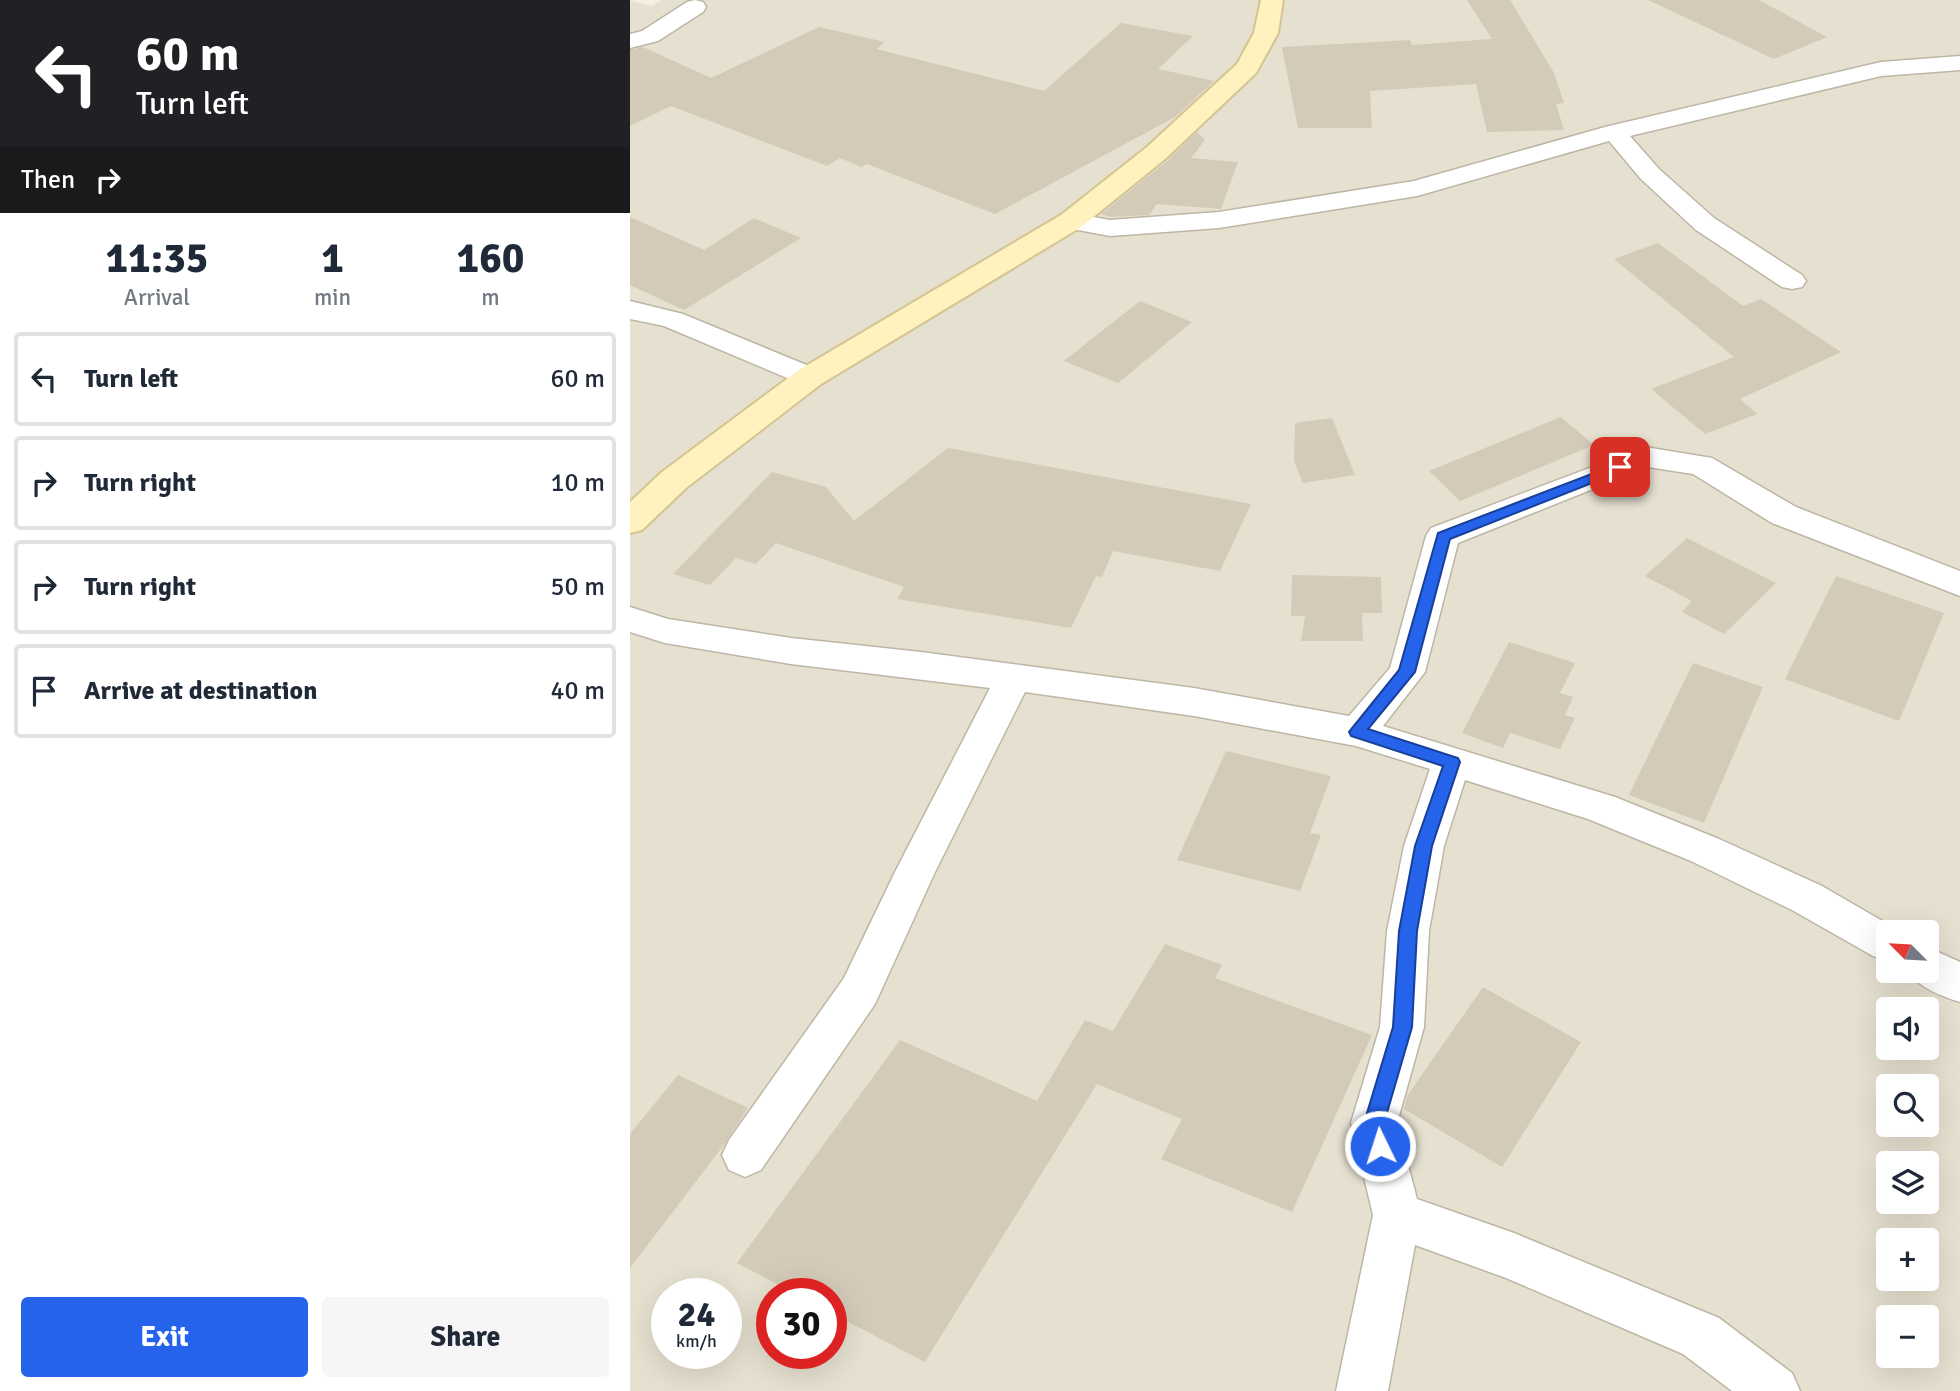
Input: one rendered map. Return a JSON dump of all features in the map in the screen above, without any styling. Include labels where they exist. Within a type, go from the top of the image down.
[{"type":"street","points":[[630,522],[674,480],[810,377],[1071,221],[1156,153],[1247,68],[1266,33],[1272,0]]},
{"type":"street","points":[[630,41],[650,36],[695,7]]},
{"type":"street","points":[[1071,221],[1111,228],[1219,220],[1417,188],[1614,132],[1881,69],[1960,62]]},
{"type":"street","points":[[1614,132],[1650,174],[1705,224],[1792,281]]},
{"type":"street","points":[[630,310],[673,320],[810,377]]},
{"type":"street","points":[[1357,732],[1407,672],[1443,536],[1646,457],[1701,465],[1784,515],[1960,584]]},
{"type":"street","points":[[630,619],[665,631],[791,651],[921,665],[1194,702],[1357,732],[1601,808],[1704,850],[1807,898],[1876,937]]},
{"type":"street","points":[[744,1155],[860,991],[915,872],[1013,679]]},
{"type":"street","points":[[1363,1391],[1397,1215],[1374,1123],[1402,1027],[1408,931],[1424,846],[1452,762]]},
{"type":"street","points":[[1939,972],[1960,984]]},
{"type":"street","points":[[1397,1215],[1514,1257],[1701,1336],[1774,1391]]},
{"type":"shaded area","points":[[662,0],[1960,0],[1960,1391],[630,1391],[630,1],[652,6]]},
{"type":"building","points":[[1467,0],[1510,0],[1554,73],[1564,103],[1556,104],[1564,130],[1487,132],[1476,84],[1370,91],[1372,128],[1298,128],[1282,47],[1410,40],[1412,45],[1492,39]]},
{"type":"building","points":[[1648,0],[1759,0],[1827,37],[1774,59]]},
{"type":"building","points":[[1121,23],[1193,36],[1158,69],[1214,81],[1175,117],[995,214],[867,164],[861,167],[840,158],[827,166],[671,106],[630,126],[630,50],[643,47],[711,78],[819,27],[885,42],[876,49],[1044,91]]},
{"type":"building","points":[[1197,132],[1205,140],[1191,158],[1238,162],[1221,209],[1157,204],[1149,215],[1111,217],[1101,214],[1167,161]]},
{"type":"building","points":[[630,217],[704,250],[754,218],[801,238],[684,310],[630,285]]},
{"type":"building","points":[[1658,243],[1743,306],[1761,299],[1841,352],[1740,399],[1757,414],[1705,434],[1651,389],[1734,357],[1614,259]]},
{"type":"building","points":[[1140,301],[1192,322],[1118,383],[1064,361]]},
{"type":"building","points":[[1561,417],[1594,445],[1460,501],[1429,471]]},
{"type":"building","points":[[1332,418],[1355,475],[1303,483],[1294,461],[1295,423]]},
{"type":"building","points":[[948,448],[1251,504],[1220,571],[1113,551],[1102,577],[1096,576],[1071,628],[897,599],[904,587],[776,543],[756,564],[736,558],[710,585],[673,574],[772,472],[826,487],[854,521]]},
{"type":"building","points":[[1687,538],[1776,583],[1724,634],[1682,612],[1692,601],[1645,576]]},
{"type":"building","points":[[1292,575],[1381,577],[1382,613],[1362,613],[1363,641],[1301,641],[1305,616],[1291,616]]},
{"type":"building","points":[[1836,576],[1944,613],[1899,721],[1785,679]]},
{"type":"building","points":[[1509,642],[1575,663],[1560,693],[1573,697],[1565,715],[1575,718],[1560,749],[1510,733],[1503,748],[1462,733]]},
{"type":"building","points":[[1693,663],[1763,687],[1704,823],[1629,795]]},
{"type":"building","points":[[1226,751],[1331,776],[1310,833],[1321,835],[1300,891],[1177,860]]},
{"type":"building","points":[[1165,944],[1222,965],[1215,978],[1372,1035],[1292,1212],[1161,1159],[1182,1119],[1097,1084],[925,1362],[847,1321],[847,1278],[766,1278],[737,1263],[900,1040],[1037,1101],[1085,1020],[1113,1031]]},
{"type":"building","points":[[1483,987],[1581,1042],[1502,1167],[1404,1109],[1407,1096]]},
{"type":"building","points":[[678,1075],[748,1108],[723,1146],[630,1268],[630,1134]]},
{"type":"route","points":[[1380,1146],[1374,1123],[1402,1027],[1408,931],[1424,846],[1452,762],[1357,732],[1407,672],[1443,536],[1620,467]]}]
